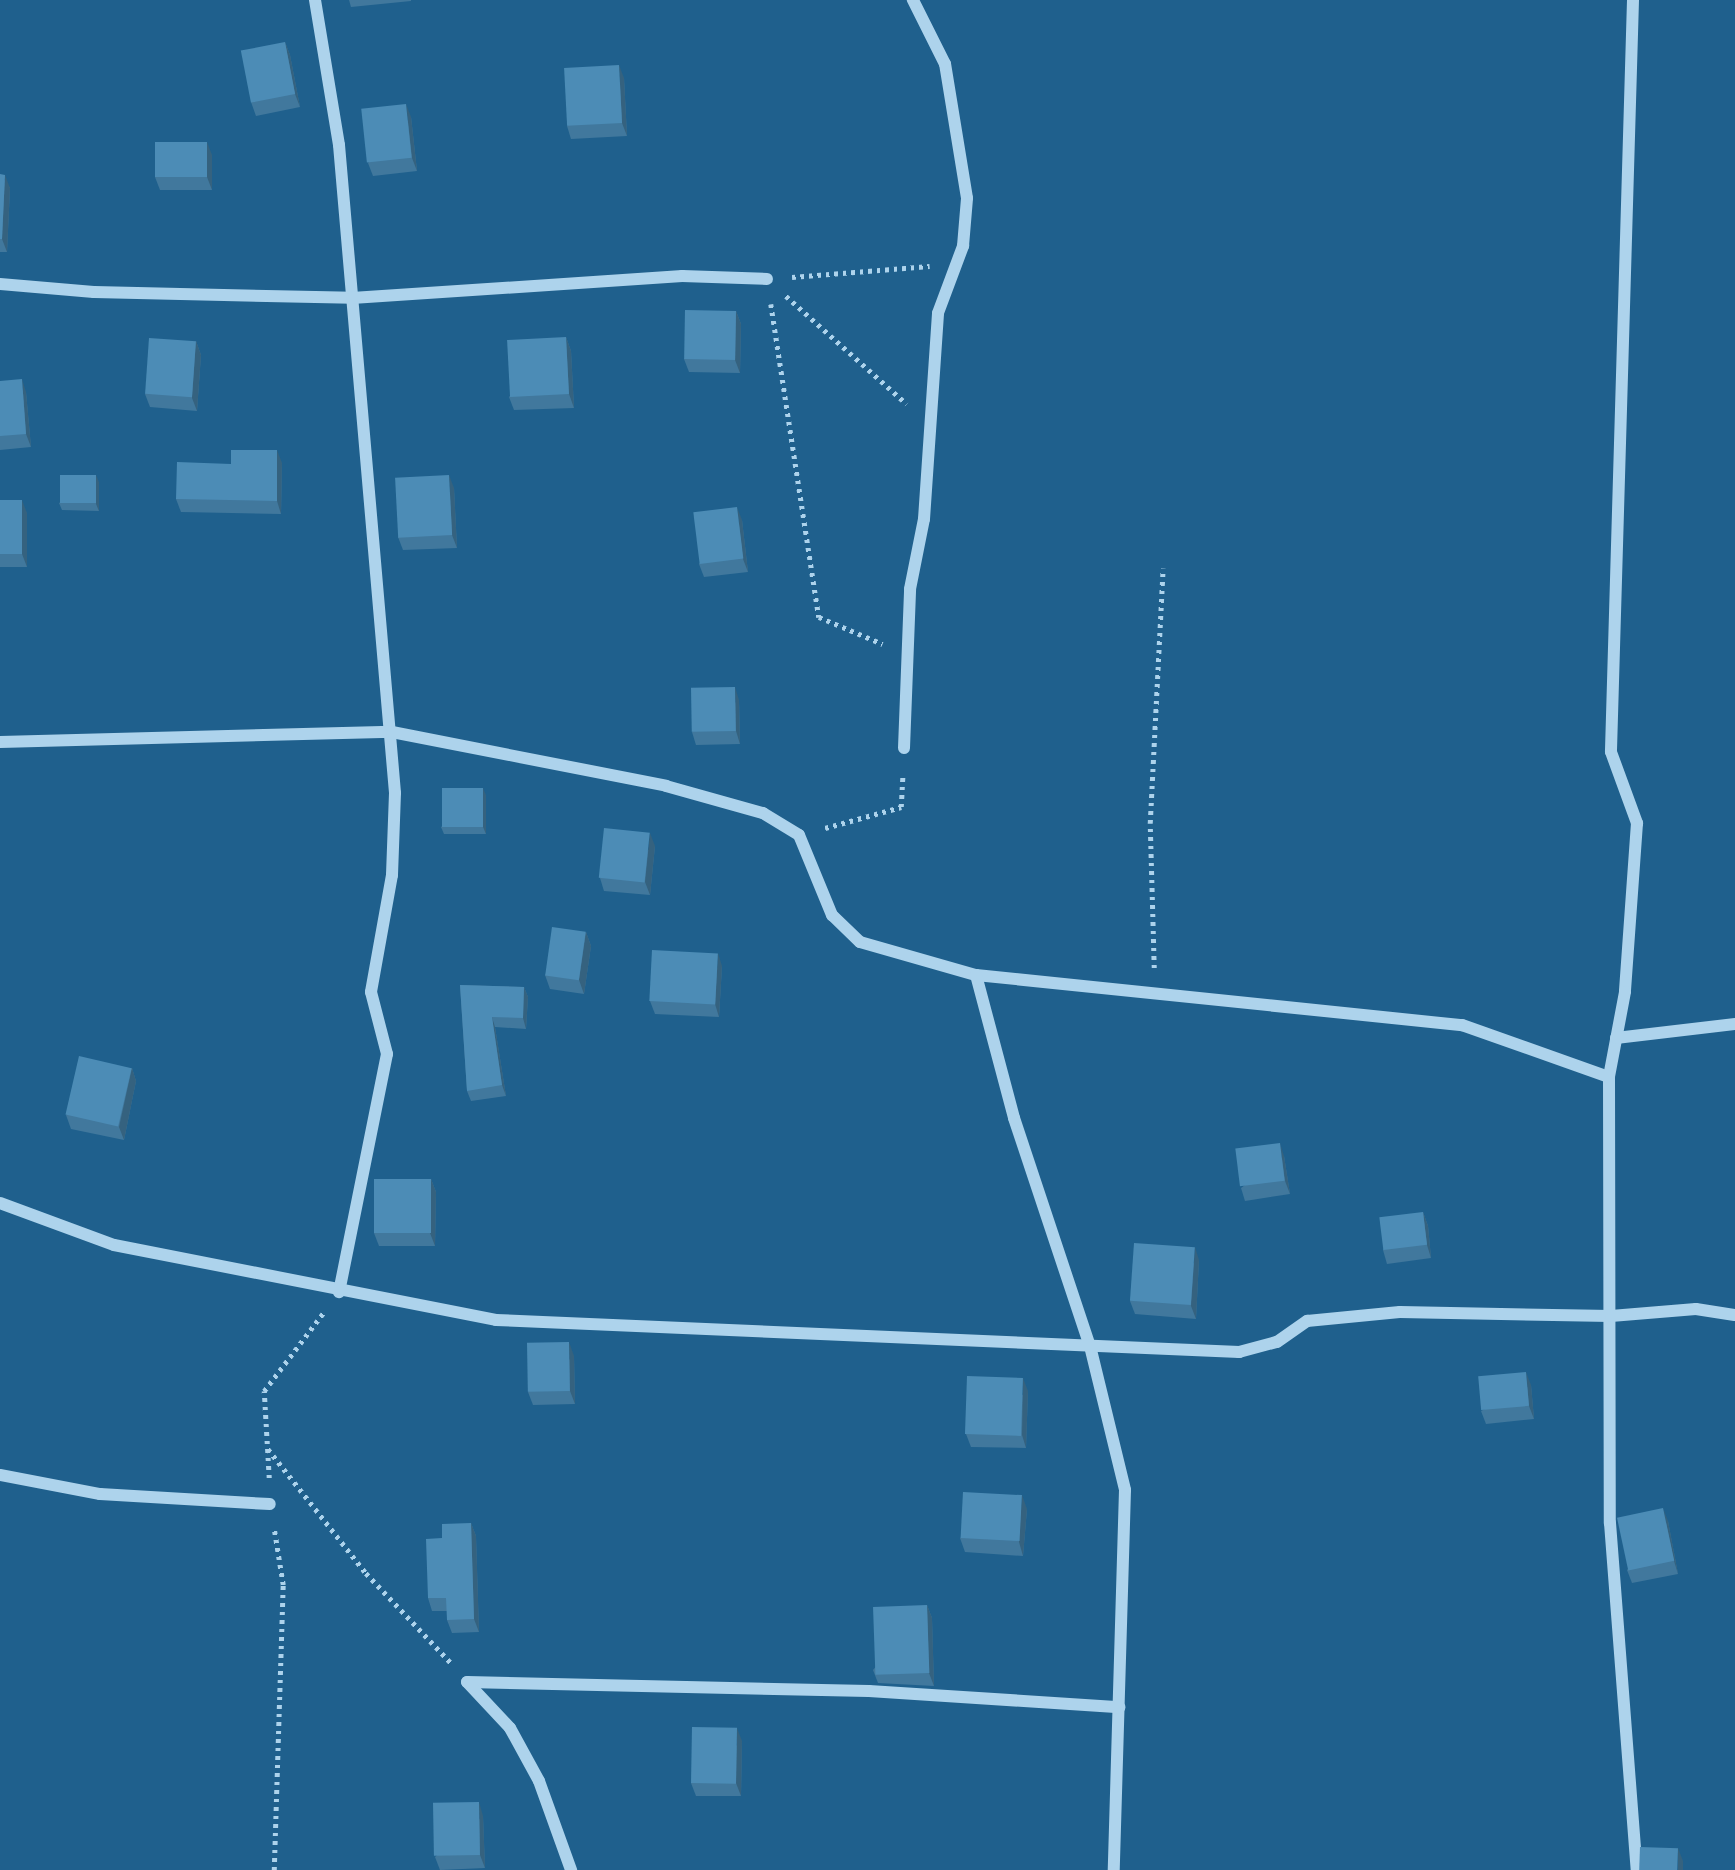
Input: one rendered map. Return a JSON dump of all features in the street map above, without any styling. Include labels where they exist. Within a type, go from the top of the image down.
[{"type":"street","points":[[315,0],[339,145],[392,732],[392,875],[371,992],[387,1054],[339,1292]]},
{"type":"street","points":[[904,748],[907,651],[933,427],[938,313],[954,264],[963,246],[967,198],[961,135],[944,64],[913,0]]},
{"type":"street","points":[[1633,0],[1611,752],[1637,823],[1616,1038],[1609,1077],[1610,1523],[1637,1870]]},
{"type":"street","points":[[0,284],[352,298],[682,276],[767,279]]},
{"type":"street","points":[[0,742],[392,732],[666,786],[763,813],[799,835],[832,915],[860,942],[976,975],[1462,1026],[1609,1077]]},
{"type":"street","points":[[976,975],[1014,1118],[1090,1346],[1125,1490],[1114,1870]]},
{"type":"street","points":[[1616,1038],[1735,1024]]},
{"type":"street","points":[[0,1203],[114,1245],[339,1292],[496,1320],[1239,1352],[1277,1342],[1307,1321],[1400,1312],[1611,1316],[1696,1310],[1735,1315]]},
{"type":"street","points":[[0,1475],[100,1494],[270,1504]]},
{"type":"street","points":[[467,1682],[869,1691],[1119,1707]]},
{"type":"street","points":[[467,1682],[516,1738],[571,1870]]},
{"type":"path","points":[[767,279],[954,264]]},
{"type":"path","points":[[767,279],[933,427]]},
{"type":"path","points":[[767,279],[819,617],[849,635],[907,651]]},
{"type":"path","points":[[1155,993],[1150,823],[1163,568]]},
{"type":"path","points":[[799,835],[901,807],[904,748]]},
{"type":"path","points":[[274,1870],[283,1585],[270,1504],[264,1391],[339,1292]]},
{"type":"path","points":[[267,1447],[366,1573],[467,1682]]},
{"type":"building","points":[[285,42],[295,94],[251,103],[241,51]]},
{"type":"building","points":[[619,65],[622,123],[567,126],[564,68]]},
{"type":"building","points":[[406,104],[412,158],[367,162],[361,109]]},
{"type":"building","points":[[155,142],[207,142],[207,177],[155,177]]},
{"type":"building","points":[[0,174],[5,175],[2,239],[0,239]]},
{"type":"building","points":[[685,310],[736,311],[735,360],[684,359]]},
{"type":"building","points":[[566,337],[569,394],[510,397],[507,340]]},
{"type":"building","points":[[149,338],[196,341],[192,397],[145,394]]},
{"type":"building","points":[[22,379],[26,434],[0,436],[0,381]]},
{"type":"building","points":[[231,450],[277,450],[277,501],[176,499],[177,462],[231,464]]},
{"type":"building","points":[[60,475],[96,475],[96,503],[60,503]]},
{"type":"building","points":[[449,475],[452,535],[398,538],[395,478]]},
{"type":"building","points":[[0,500],[22,500],[22,554],[0,554]]},
{"type":"building","points":[[737,507],[743,559],[700,564],[693,512]]},
{"type":"building","points":[[735,687],[736,731],[692,732],[691,688]]},
{"type":"building","points":[[442,788],[483,788],[483,827],[442,827]]},
{"type":"building","points":[[604,828],[650,833],[645,883],[599,878]]},
{"type":"building","points":[[552,927],[586,932],[579,980],[545,976]]},
{"type":"building","points":[[652,950],[718,953],[715,1004],[649,1001]]},
{"type":"building","points":[[460,985],[524,987],[523,1018],[492,1017],[502,1085],[467,1091]]},
{"type":"building","points":[[79,1056],[132,1068],[118,1127],[66,1114]]},
{"type":"building","points":[[1280,1143],[1285,1181],[1240,1186],[1235,1148]]},
{"type":"building","points":[[374,1179],[431,1179],[431,1233],[374,1233]]},
{"type":"building","points":[[1423,1212],[1427,1245],[1383,1250],[1379,1217]]},
{"type":"building","points":[[1134,1243],[1195,1247],[1191,1305],[1130,1301]]},
{"type":"building","points":[[569,1342],[570,1391],[528,1392],[527,1343]]},
{"type":"building","points":[[1526,1372],[1529,1406],[1481,1410],[1478,1376]]},
{"type":"building","points":[[967,1376],[1023,1378],[1021,1436],[965,1434]]},
{"type":"building","points":[[963,1492],[1022,1495],[1020,1541],[961,1538]]},
{"type":"building","points":[[1663,1508],[1674,1561],[1628,1571],[1617,1518]]},
{"type":"building","points":[[471,1523],[474,1619],[447,1620],[446,1598],[428,1598],[426,1539],[442,1538],[442,1524]]},
{"type":"building","points":[[927,1605],[929,1673],[875,1675],[873,1607]]},
{"type":"building","points":[[692,1727],[737,1728],[736,1784],[691,1783]]},
{"type":"building","points":[[479,1802],[480,1855],[434,1856],[433,1803]]},
{"type":"building","points":[[1640,1847],[1678,1848],[1677,1870],[1639,1870]]}]
